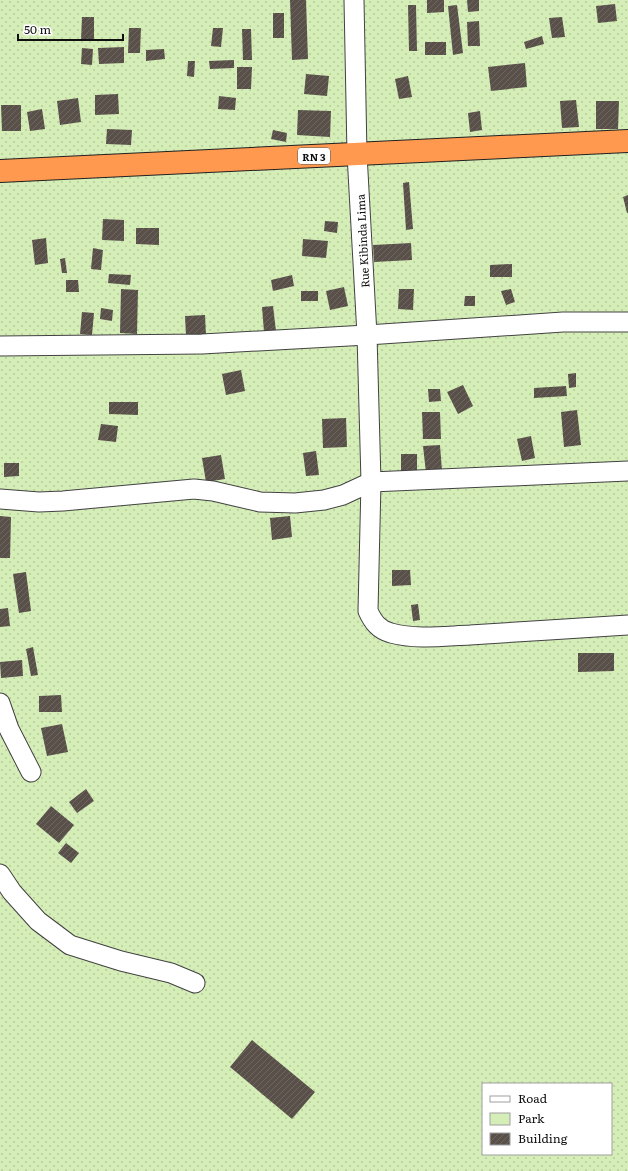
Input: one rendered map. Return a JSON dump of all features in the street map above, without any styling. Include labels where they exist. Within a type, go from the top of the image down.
[{"type":"highway","name":"RN 3","points":[[0,171],[628,141]]},
{"type":"street","name":"Rue Kibinda Lima","points":[[354,0],[357,154],[367,335],[371,482],[368,611],[372,622],[391,633],[423,637],[628,625]]},
{"type":"street","points":[[0,346],[202,344],[563,322],[628,322]]},
{"type":"street","points":[[0,499],[39,502],[63,501],[194,489],[213,491],[260,502],[295,503],[324,500],[344,495],[371,482],[628,470]]},
{"type":"street","points":[[0,703],[9,729],[32,772]]},
{"type":"street","points":[[0,874],[12,892],[38,921],[70,945],[171,973],[195,984]]},
{"type":"green space","points":[[0,0],[628,0],[628,1171],[0,1171]]},
{"type":"building","points":[[290,0],[306,0],[308,59],[292,60]]},
{"type":"building","points":[[427,0],[444,0],[444,12],[427,13]]},
{"type":"building","points":[[467,0],[479,0],[479,11],[468,12]]},
{"type":"building","points":[[615,4],[617,21],[598,23],[596,6]]},
{"type":"building","points":[[408,5],[416,5],[417,51],[409,51]]},
{"type":"building","points":[[457,5],[463,53],[453,55],[448,6]]},
{"type":"building","points":[[273,13],[284,13],[284,38],[273,38]]},
{"type":"building","points":[[82,17],[94,17],[94,41],[81,41]]},
{"type":"building","points":[[562,17],[565,37],[552,38],[549,18]]},
{"type":"building","points":[[479,21],[480,46],[468,46],[467,22]]},
{"type":"building","points":[[129,28],[141,28],[140,53],[128,53]]},
{"type":"building","points":[[213,28],[223,28],[221,47],[211,46]]},
{"type":"building","points":[[242,29],[251,29],[252,60],[243,60]]},
{"type":"building","points":[[542,36],[544,44],[526,49],[524,42]]},
{"type":"building","points":[[425,42],[446,42],[446,55],[425,55]]},
{"type":"building","points":[[124,47],[124,63],[99,64],[98,48]]},
{"type":"building","points":[[82,48],[93,49],[92,65],[81,64]]},
{"type":"building","points":[[164,49],[165,59],[146,61],[146,50]]},
{"type":"building","points":[[234,60],[234,68],[210,69],[209,61]]},
{"type":"building","points":[[188,61],[195,61],[194,77],[187,76]]},
{"type":"building","points":[[525,63],[527,87],[491,91],[488,67]]},
{"type":"building","points":[[237,67],[252,67],[251,89],[237,89]]},
{"type":"building","points":[[306,74],[329,76],[327,96],[304,94]]},
{"type":"building","points":[[408,76],[412,97],[399,99],[395,79]]},
{"type":"building","points":[[118,94],[119,114],[95,115],[95,95]]},
{"type":"building","points":[[219,96],[236,98],[235,110],[218,109]]},
{"type":"building","points":[[78,98],[81,122],[60,125],[57,101]]},
{"type":"building","points":[[576,100],[579,127],[562,128],[560,101]]},
{"type":"building","points":[[596,101],[619,101],[618,129],[596,129]]},
{"type":"building","points":[[1,105],[21,105],[21,131],[2,131]]},
{"type":"building","points":[[42,109],[45,129],[30,131],[27,112]]},
{"type":"building","points":[[298,110],[331,111],[330,137],[297,135]]},
{"type":"building","points":[[480,111],[482,130],[470,132],[468,113]]},
{"type":"building","points":[[107,129],[132,130],[131,145],[106,144]]},
{"type":"building","points":[[273,130],[287,133],[286,142],[271,139]]},
{"type":"building","points":[[409,182],[413,229],[406,230],[403,183]]},
{"type":"building","points":[[628,195],[628,213],[627,213],[623,197]]},
{"type":"building","points":[[103,219],[124,220],[124,241],[102,240]]},
{"type":"building","points":[[325,221],[338,222],[337,233],[324,231]]},
{"type":"building","points":[[136,228],[159,228],[159,245],[136,244]]},
{"type":"building","points":[[46,238],[48,263],[35,265],[32,240]]},
{"type":"building","points":[[303,239],[328,241],[326,258],[302,256]]},
{"type":"building","points":[[411,243],[412,260],[374,262],[373,245]]},
{"type":"building","points":[[93,248],[103,250],[101,270],[91,269]]},
{"type":"building","points":[[65,258],[67,273],[62,273],[60,259]]},
{"type":"building","points":[[512,264],[512,277],[490,277],[490,265]]},
{"type":"building","points":[[109,274],[131,275],[130,285],[108,283]]},
{"type":"building","points":[[292,275],[294,286],[273,291],[271,280]]},
{"type":"building","points":[[66,280],[78,280],[79,292],[66,292]]},
{"type":"building","points":[[344,287],[348,306],[330,310],[326,291]]},
{"type":"building","points":[[121,289],[138,290],[137,334],[120,333]]},
{"type":"building","points":[[399,289],[414,289],[413,310],[398,309]]},
{"type":"building","points":[[511,289],[515,302],[506,305],[501,291]]},
{"type":"building","points":[[301,291],[318,291],[318,301],[301,301]]},
{"type":"building","points":[[465,296],[475,296],[475,306],[464,306]]},
{"type":"building","points":[[273,306],[276,331],[264,332],[262,307]]},
{"type":"building","points":[[101,308],[113,310],[112,321],[100,319]]},
{"type":"building","points":[[82,312],[94,313],[92,335],[80,334]]},
{"type":"building","points":[[205,315],[206,335],[186,336],[185,316]]},
{"type":"building","points":[[241,370],[245,391],[226,395],[222,374]]},
{"type":"building","points":[[576,373],[576,387],[569,388],[568,374]]},
{"type":"building","points":[[463,385],[473,406],[458,414],[447,392]]},
{"type":"building","points":[[566,386],[567,396],[534,398],[534,388]]},
{"type":"building","points":[[428,389],[440,389],[441,401],[429,402]]},
{"type":"building","points":[[109,402],[138,402],[138,415],[109,414]]},
{"type":"building","points":[[577,410],[581,445],[564,447],[561,412]]},
{"type":"building","points":[[422,412],[440,412],[441,439],[423,439]]},
{"type":"building","points":[[346,418],[347,447],[323,448],[322,419]]},
{"type":"building","points":[[101,424],[118,426],[116,442],[98,440]]},
{"type":"building","points":[[531,436],[535,458],[522,461],[517,439]]},
{"type":"building","points":[[440,445],[442,471],[426,473],[423,446]]},
{"type":"building","points":[[316,451],[319,475],[306,476],[303,453]]},
{"type":"building","points":[[401,454],[417,454],[417,472],[401,473]]},
{"type":"building","points":[[221,455],[225,479],[206,482],[202,458]]},
{"type":"building","points":[[4,463],[19,463],[19,476],[4,477]]},
{"type":"building","points":[[0,516],[11,517],[10,558],[0,558]]},
{"type":"building","points":[[290,516],[292,537],[272,540],[270,518]]},
{"type":"building","points":[[392,570],[410,570],[411,585],[392,586]]},
{"type":"building","points":[[26,572],[31,611],[19,613],[13,574]]},
{"type":"building","points":[[418,604],[420,620],[413,621],[411,605]]},
{"type":"building","points":[[8,608],[10,626],[0,627],[0,609]]},
{"type":"building","points":[[33,647],[38,675],[31,676],[26,649]]},
{"type":"building","points":[[578,653],[614,653],[614,671],[578,672]]},
{"type":"building","points":[[22,660],[23,676],[1,678],[0,662]]},
{"type":"building","points":[[61,695],[62,712],[39,712],[39,696]]},
{"type":"building","points":[[62,724],[68,752],[47,756],[41,728]]},
{"type":"building","points":[[86,789],[94,801],[77,813],[69,802]]},
{"type":"building","points":[[51,806],[74,825],[59,843],[36,824]]},
{"type":"building","points":[[66,843],[79,853],[71,863],[58,853]]},
{"type":"building","points":[[252,1040],[315,1092],[292,1119],[230,1067]]}]
